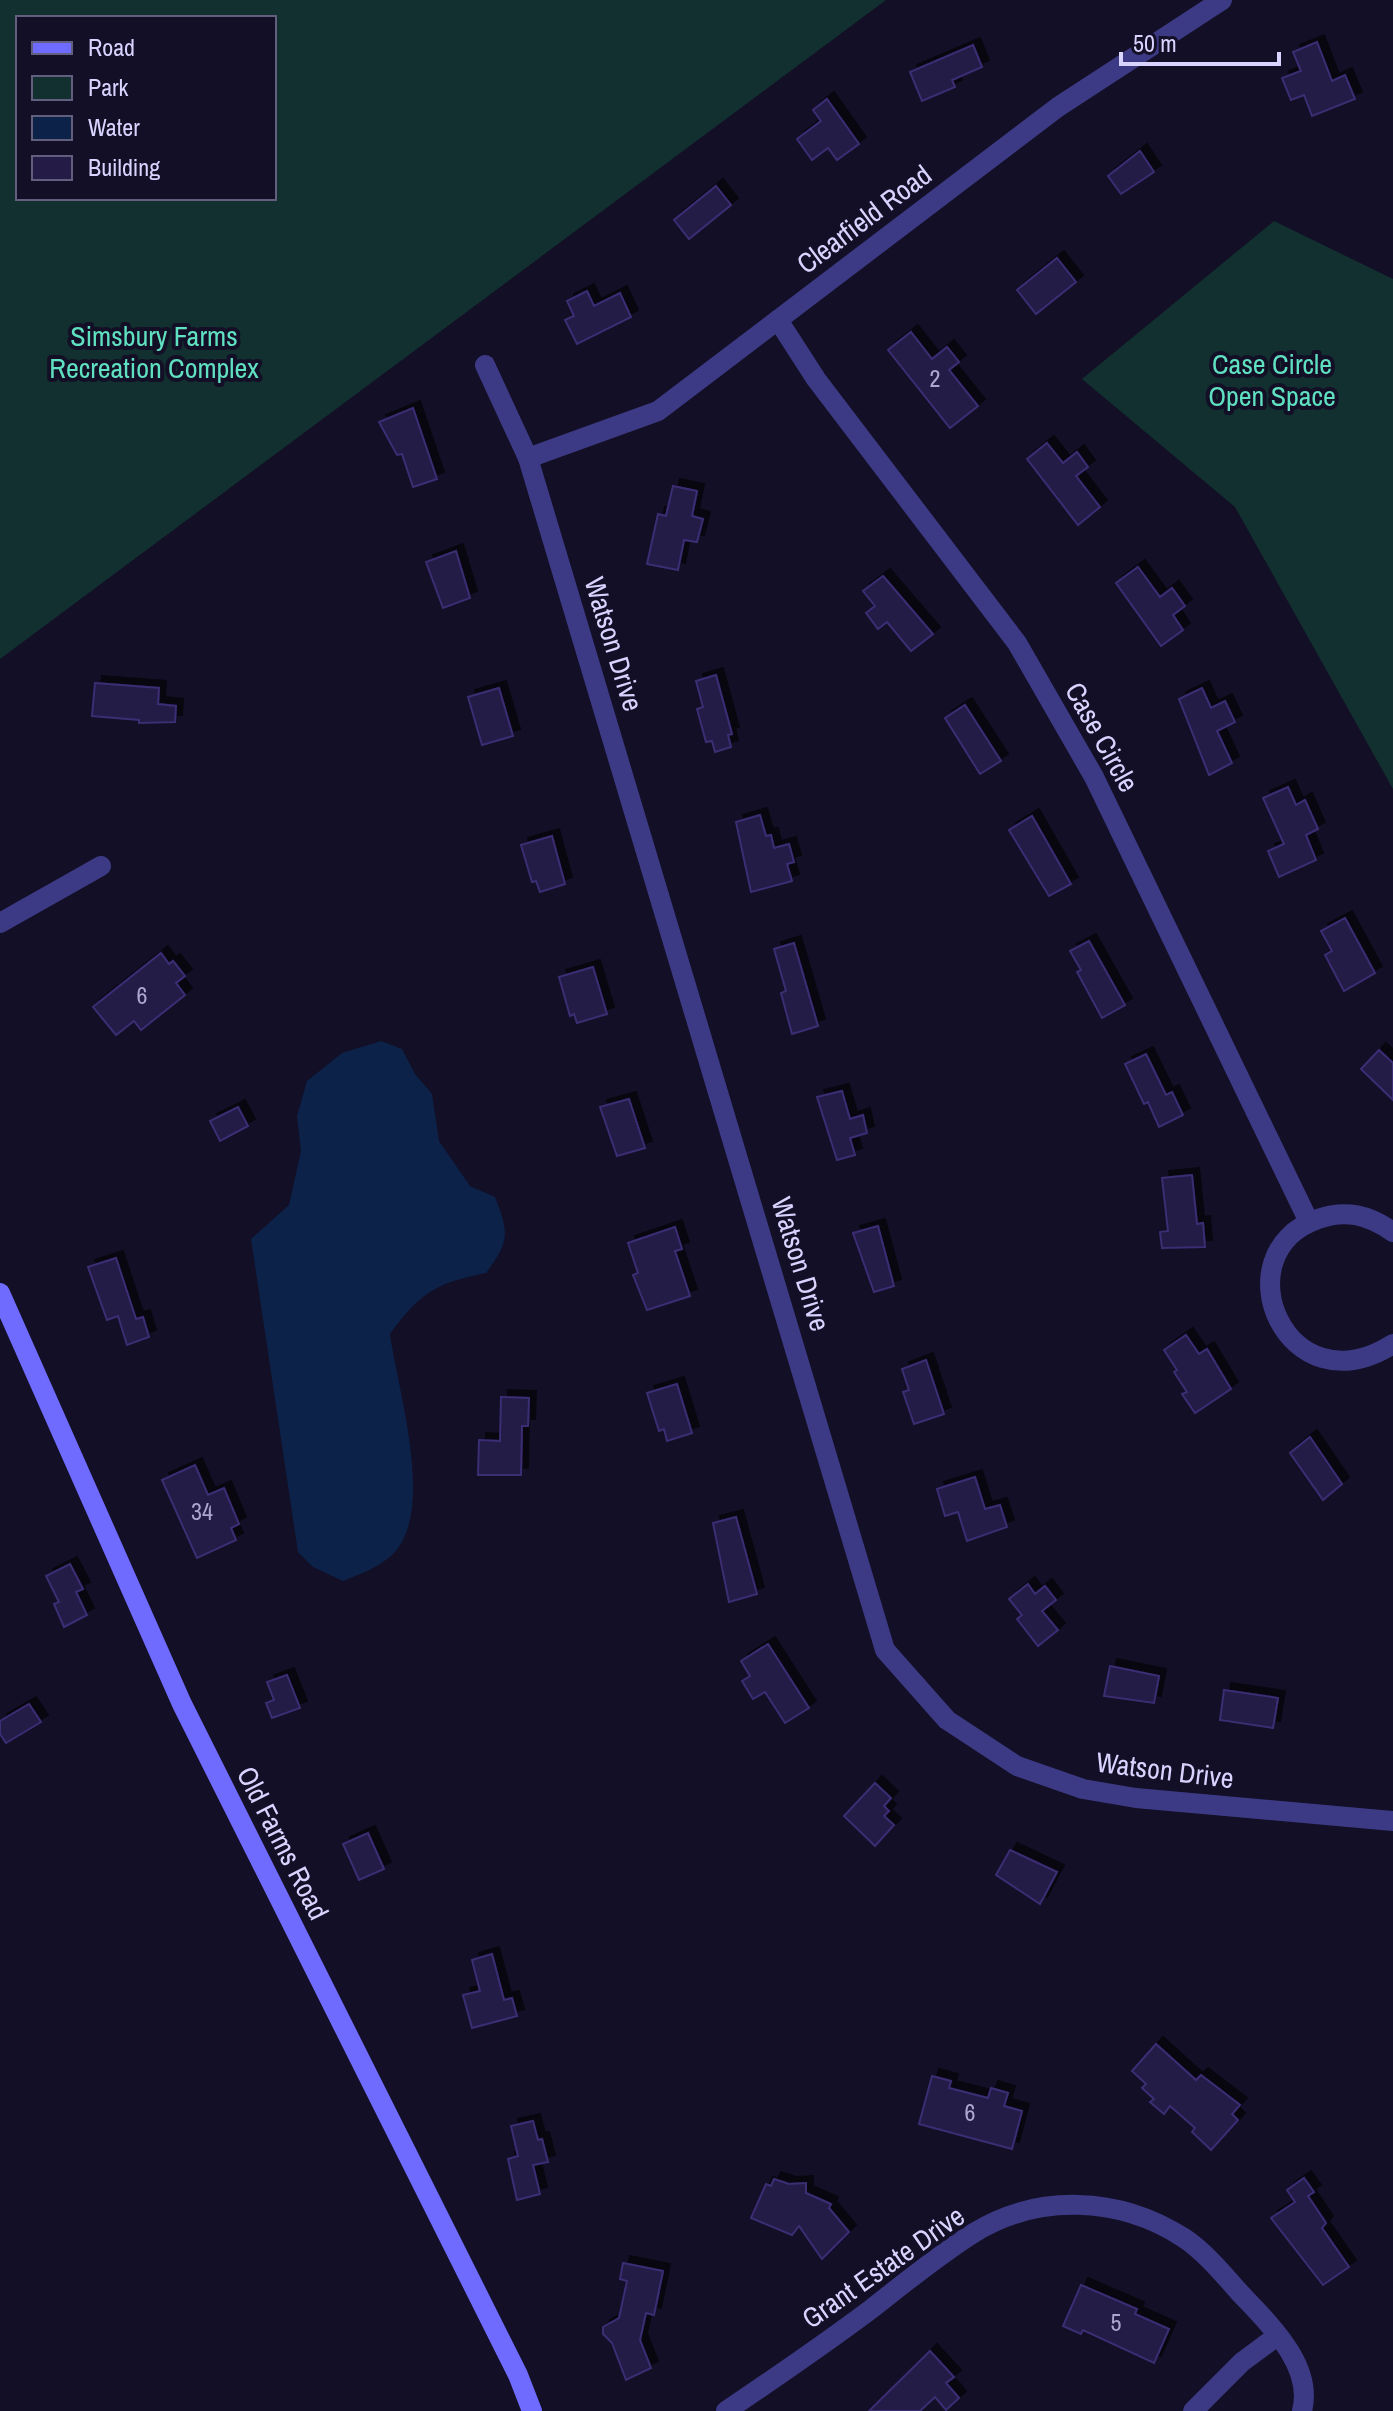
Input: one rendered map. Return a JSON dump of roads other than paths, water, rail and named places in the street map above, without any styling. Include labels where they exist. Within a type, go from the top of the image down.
[{"type":"street","name":"Clearfield Road","points":[[528,458],[658,411],[1058,107],[1222,0]]},
{"type":"street","name":"Case Circle","points":[[778,320],[816,379],[1017,643],[1094,777],[1309,1222]]},
{"type":"street","name":"Watson Drive","points":[[485,365],[528,458],[885,1650],[947,1720],[1017,1766],[1083,1789],[1136,1798],[1393,1821]]},
{"type":"street","points":[[0,923],[101,866]]},
{"type":"street","points":[[1393,1232],[1376,1220],[1354,1214],[1331,1214],[1309,1222],[1289,1237],[1275,1258],[1269,1283],[1272,1308],[1283,1331],[1300,1349],[1323,1360],[1348,1362],[1373,1357],[1393,1344]]},
{"type":"street","name":"Old Farms Road","points":[[0,1293],[182,1704],[518,2375],[532,2411]]},
{"type":"street","name":"Grant Estate Drive","points":[[726,2411],[974,2233],[1021,2211],[1054,2204],[1096,2204],[1147,2221],[1184,2238],[1215,2265],[1291,2354],[1302,2384],[1302,2411]]},
{"type":"street","points":[[1193,2411],[1242,2362],[1277,2336]]},
{"type":"water","points":[[381,1041],[402,1049],[415,1074],[432,1094],[439,1141],[470,1186],[495,1197],[505,1236],[500,1253],[486,1273],[455,1281],[431,1292],[411,1308],[390,1334],[406,1416],[413,1480],[412,1510],[405,1535],[392,1555],[375,1567],[343,1581],[313,1567],[298,1552],[251,1239],[289,1205],[301,1151],[297,1116],[307,1081],[342,1053]]},
{"type":"park label","name":"Simsbury Farms Recreation Complex","points":[[154,352]]},
{"type":"park label","name":"Case Circle Open Space","points":[[1272,380]]}]
